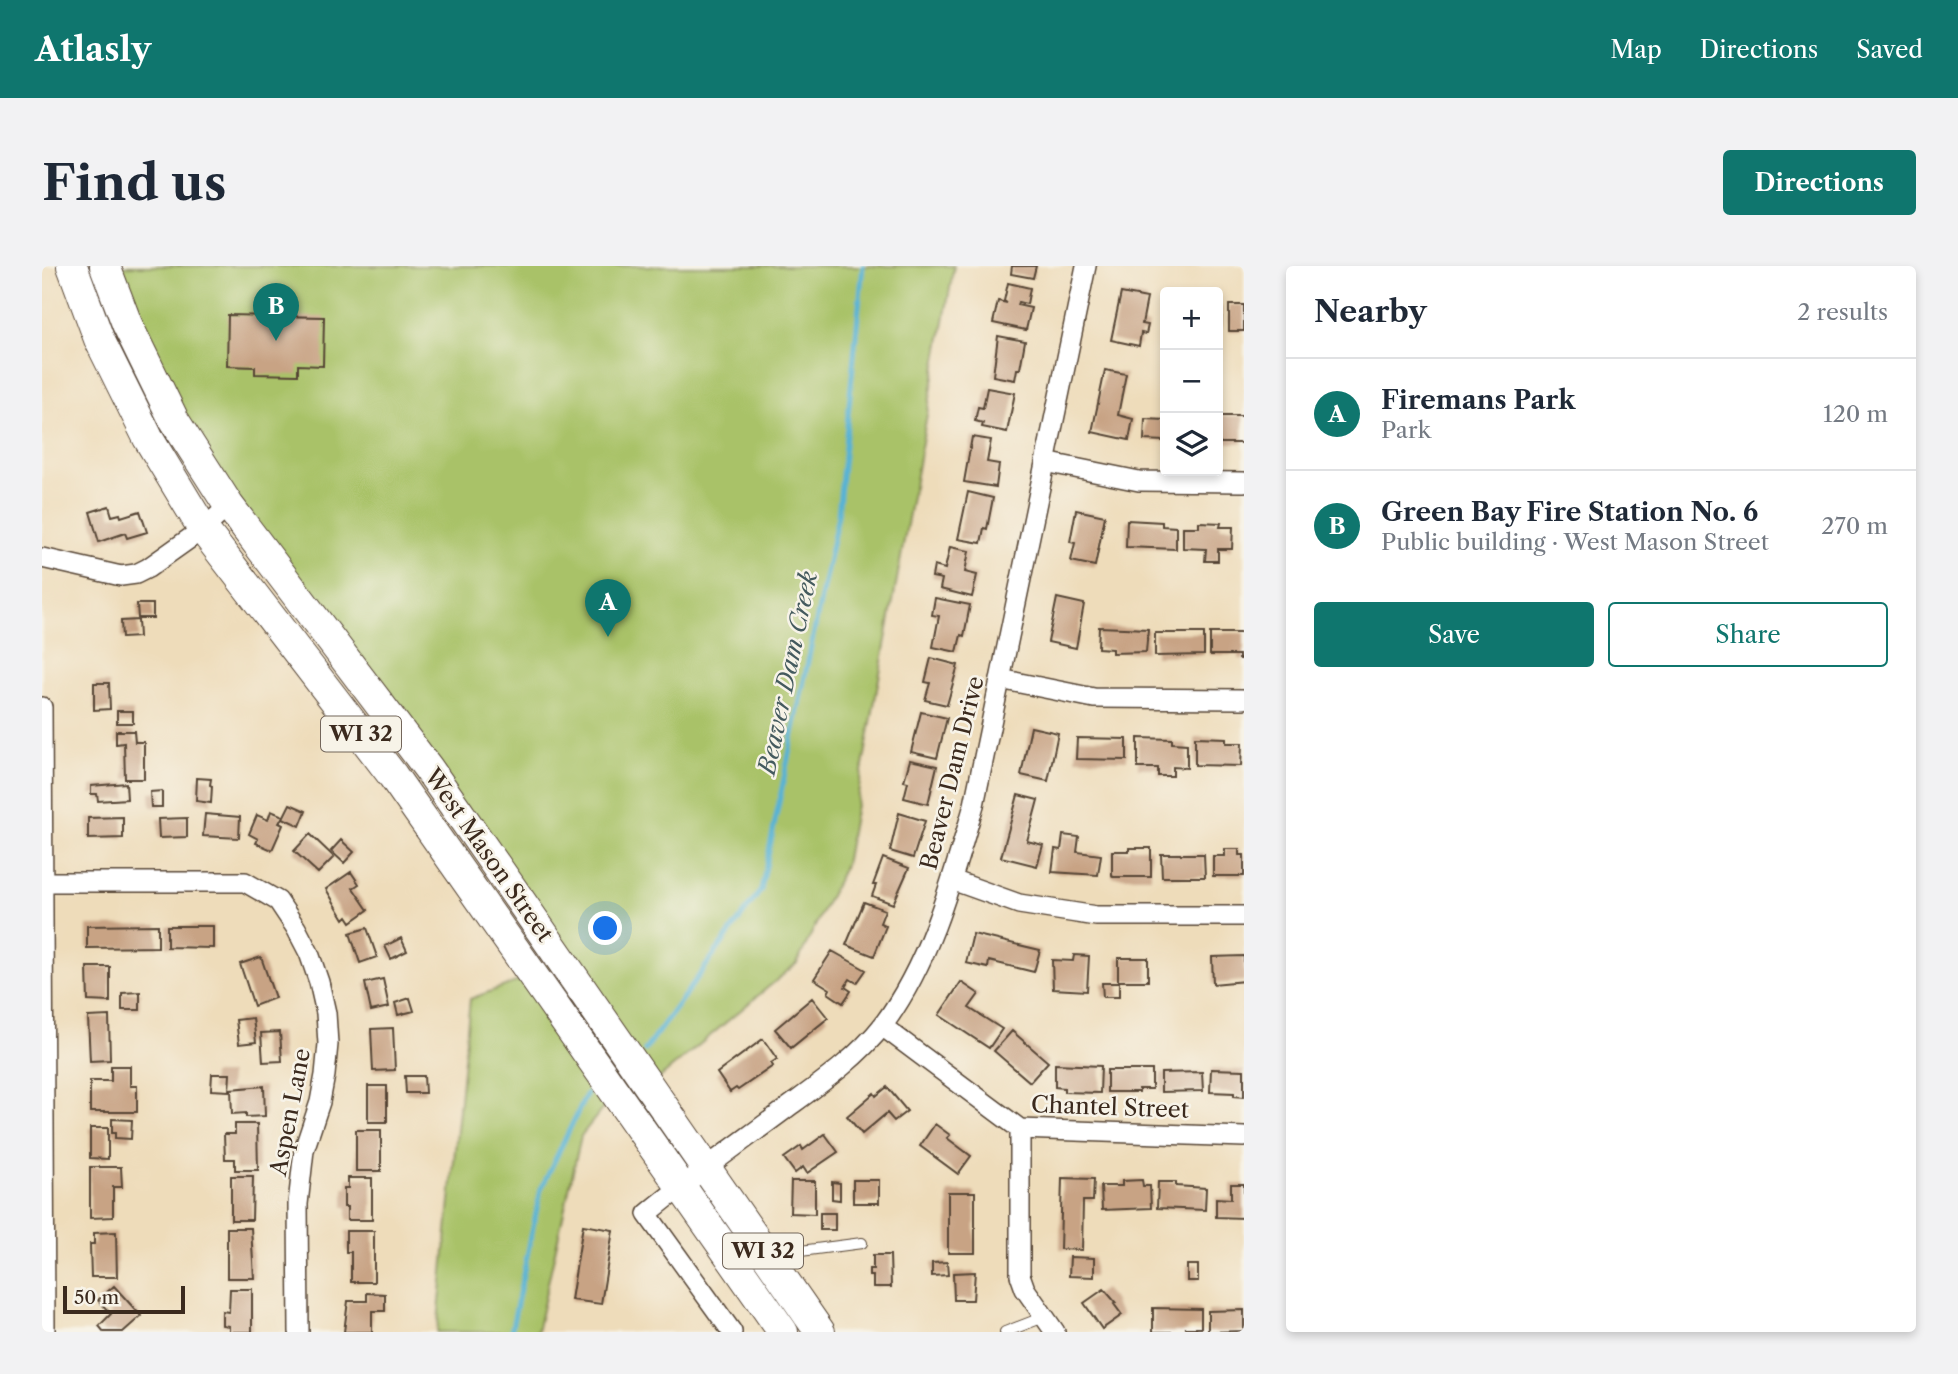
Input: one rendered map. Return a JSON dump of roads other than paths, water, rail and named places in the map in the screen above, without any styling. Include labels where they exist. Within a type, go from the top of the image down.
[{"type":"main road","name":"West Mason Street","points":[[72,266],[99,340],[142,425],[203,529],[393,776],[783,1332]]},
{"type":"main road","name":"West Mason Street","points":[[105,266],[127,324],[174,420],[229,506],[428,768],[820,1332]]},
{"type":"street","name":"Beaver Dam Drive","points":[[732,1332],[647,1214],[680,1186],[841,1068],[882,1026],[905,992],[930,938],[952,880],[974,805],[1086,266]]},
{"type":"street","points":[[1045,462],[1139,481],[1244,482]]},
{"type":"street","points":[[42,558],[121,576],[135,574],[148,568],[203,529],[229,506]]},
{"type":"street","points":[[1000,679],[1094,698],[1244,699]]},
{"type":"street","points":[[42,707],[45,1332]]},
{"type":"street","points":[[952,880],[1019,904],[1096,916],[1244,916]]},
{"type":"street","name":"Aspen Lane","points":[[43,882],[245,882],[278,901],[296,928],[309,953],[319,982],[326,1013],[328,1044],[320,1102],[304,1150],[298,1204],[299,1332]]},
{"type":"street","name":"Chantel Street","points":[[882,1026],[1020,1129],[1244,1137]]},
{"type":"street","points":[[1020,1129],[1020,1275],[1025,1289],[1050,1324]]},
{"type":"lane","points":[[766,1255],[862,1243]]},
{"type":"lane","points":[[1005,1332],[1050,1324]]},
{"type":"waterway","name":"Beaver Dam Creek","points":[[645,1050],[761,890],[838,515],[863,266]]},
{"type":"waterway","name":"Beaver Dam Creek","points":[[511,1332],[541,1189],[587,1093]]},
{"type":"place","name":"Green Bay Fire Station No. 6","points":[[276,341]]},
{"type":"place","name":"Firemans Park","points":[[608,637]]}]
